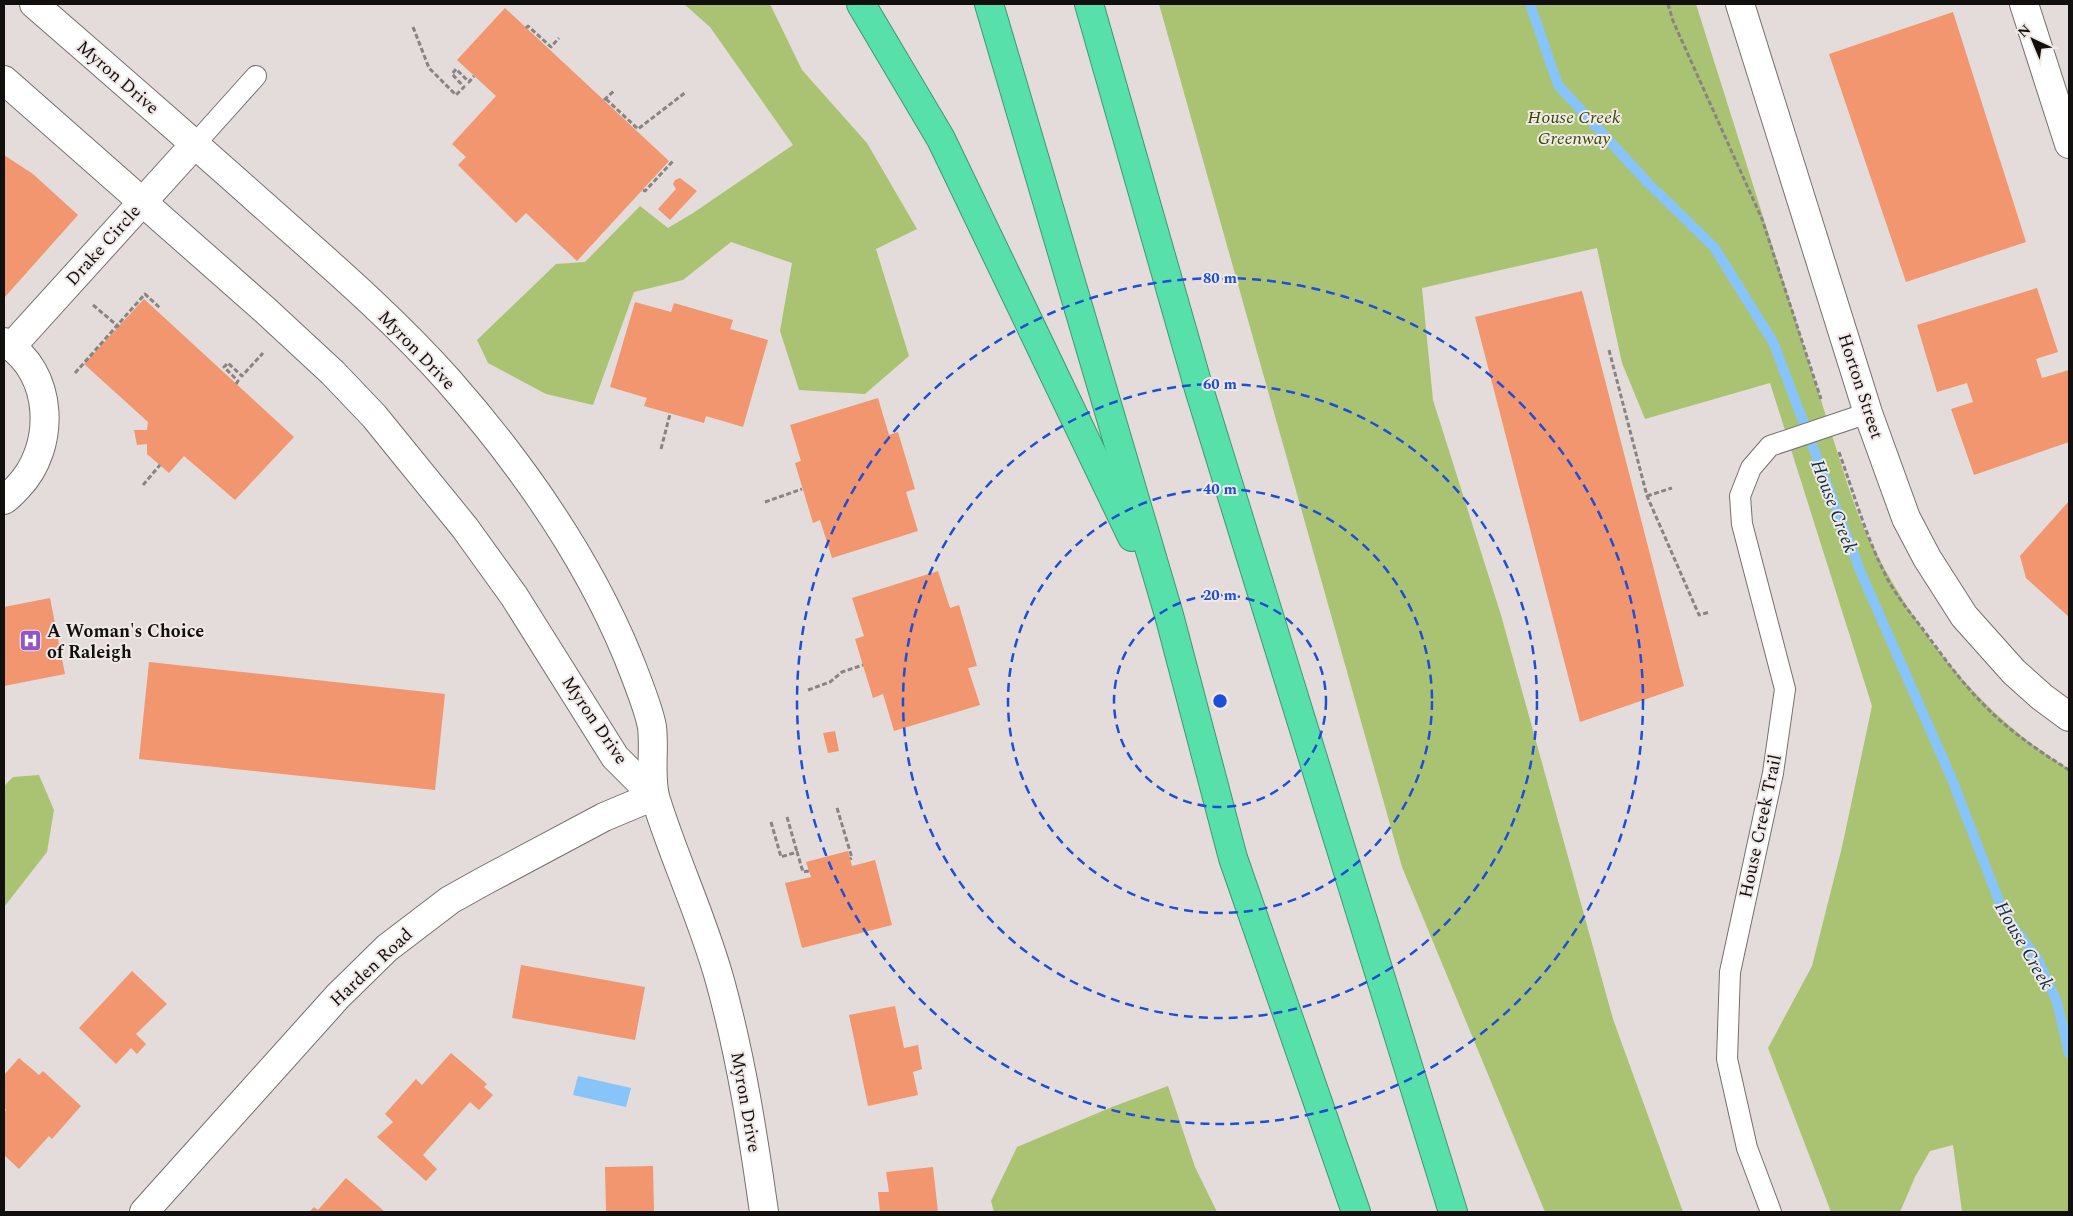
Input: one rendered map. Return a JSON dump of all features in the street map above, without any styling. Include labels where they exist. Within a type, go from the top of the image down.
[{"type":"highway","points":[[861,4],[941,139],[1169,616]]},
{"type":"highway","points":[[989,4],[1169,616],[1233,858],[1356,1212]]},
{"type":"highway","points":[[1089,4],[1202,399],[1453,1212]]},
{"type":"street","name":"Myron Drive","points":[[34,4],[330,264],[447,379],[533,486],[597,588],[628,657],[652,724],[654,796],[693,897],[719,978],[735,1038],[749,1108],[764,1212]]},
{"type":"street","name":"Horton Street","points":[[1740,4],[1868,413],[1906,518],[1923,551],[1951,596],[1987,643],[2014,672],[2042,697],[2069,717]]},
{"type":"street","points":[[2024,4],[2069,144]]},
{"type":"street","name":"Myron Drive","points":[[4,80],[279,323],[333,373],[374,416],[465,528],[514,596],[616,757],[654,796]]},
{"type":"street","name":"Drake Circle","points":[[4,500],[28,477],[42,449],[46,418],[41,391],[29,367],[8,345],[194,144]]},
{"type":"street","name":"Harden Road","points":[[144,1212],[338,996],[387,948],[450,900],[604,817],[654,796]]},
{"type":"lane","points":[[194,144],[256,76]]},
{"type":"lane","name":"House Creek Trail","points":[[1771,1212],[1748,1148],[1727,1059],[1730,972],[1773,773],[1785,688],[1742,524],[1740,496],[1751,468],[1770,446],[1868,413]]},
{"type":"path","points":[[1668,4],[1673,21],[1762,220],[1815,381]]},
{"type":"path","points":[[526,28],[528,26],[551,47],[559,38]]},
{"type":"path","points":[[413,28],[429,68],[456,95],[464,87],[452,74],[456,69],[469,82],[474,76]]},
{"type":"path","points":[[615,90],[605,100],[638,129],[686,92]]},
{"type":"path","points":[[643,190],[645,191],[674,160]]},
{"type":"path","points":[[75,373],[145,294],[160,308]]},
{"type":"path","points":[[149,304],[152,301]]},
{"type":"path","points":[[1609,350],[1647,496],[1699,615],[1710,612]]},
{"type":"path","points":[[236,384],[238,381],[224,367],[228,363],[242,376],[261,354]]},
{"type":"path","points":[[661,449],[670,414]]},
{"type":"path","points":[[143,485],[160,465]]},
{"type":"path","points":[[1647,496],[1672,488]]},
{"type":"path","points":[[765,502],[802,489]]},
{"type":"path","points":[[808,690],[830,682],[842,672],[863,665]]},
{"type":"path","points":[[837,808],[852,858],[850,859]]},
{"type":"path","points":[[787,817],[803,872],[808,871]]},
{"type":"path","points":[[770,822],[781,857],[797,852]]},
{"type":"green space","points":[[684,4],[770,4],[802,70],[867,143],[917,229],[876,249],[909,356],[865,394],[799,390],[780,331],[792,263],[731,242],[683,280],[634,292],[593,405],[546,394],[488,363],[477,340],[556,264],[585,262],[640,206],[668,228],[793,145],[710,27]]},
{"type":"green space","name":"House Creek Greenway","points":[[1159,4],[1696,4],[1849,489],[1869,539],[1907,606],[1953,668],[2007,724],[2037,748],[2069,769],[2069,1212],[1962,1212],[1953,1145],[1930,1151],[1915,1177],[1900,1212],[1831,1212],[1768,1048],[1812,966],[1842,847],[1872,706],[1770,383],[1645,419],[1622,363],[1597,248],[1422,288],[1433,400],[1501,615],[1613,1019],[1683,1212],[1545,1212],[1402,867]]},
{"type":"green space","points":[[39,775],[54,810],[47,852],[4,907],[4,786],[13,777]]},
{"type":"green space","points":[[1168,1086],[1195,1167],[1217,1212],[994,1212],[991,1201],[1017,1147],[1112,1107]]},
{"type":"water","points":[[578,1076],[631,1088],[626,1107],[573,1095]]},
{"type":"building","points":[[505,8],[669,161],[577,261],[526,213],[516,223],[458,165],[466,157],[452,144],[496,96],[457,60]]},
{"type":"building","points":[[1953,12],[2026,242],[1906,282],[1829,54]]},
{"type":"building","points":[[4,155],[33,174],[78,215],[4,298]]},
{"type":"building","points":[[680,178],[697,191],[670,220],[658,209],[676,189],[673,184],[675,180]]},
{"type":"building","points":[[2037,288],[2058,352],[2036,359],[2042,378],[2069,370],[2069,442],[1974,475],[1951,409],[1973,402],[1967,383],[1937,392],[1917,325]]},
{"type":"building","points":[[1582,291],[1684,686],[1580,722],[1475,317]]},
{"type":"building","points":[[144,299],[294,437],[235,500],[184,456],[169,473],[147,454],[147,444],[137,445],[134,430],[147,430],[148,422],[84,364]]},
{"type":"building","points":[[635,302],[671,312],[674,303],[733,320],[730,329],[768,340],[743,427],[706,416],[704,423],[644,406],[647,398],[610,387]]},
{"type":"building","points":[[878,398],[889,435],[898,432],[915,489],[906,492],[918,531],[832,558],[820,520],[813,523],[795,463],[801,461],[790,425]]},
{"type":"building","points":[[2069,501],[2069,617],[2026,578],[2020,556]]},
{"type":"building","points":[[938,571],[950,608],[959,605],[977,666],[968,668],[980,705],[894,731],[883,694],[873,698],[855,639],[864,636],[852,598]]},
{"type":"building","name":"A Woman's Choice of Raleigh","points":[[50,598],[65,674],[4,686],[4,607]]},
{"type":"building","points":[[149,662],[445,694],[435,790],[139,759]]},
{"type":"building","points":[[835,731],[839,751],[828,753],[823,733]]},
{"type":"building","points":[[848,851],[852,866],[875,860],[892,925],[802,948],[785,883],[811,877],[806,862]]},
{"type":"building","points":[[521,965],[645,987],[635,1040],[512,1018]]},
{"type":"building","points":[[132,971],[167,1004],[136,1034],[146,1044],[137,1054],[131,1048],[116,1064],[79,1028]]},
{"type":"building","points":[[895,1006],[904,1048],[918,1045],[922,1069],[913,1072],[918,1095],[868,1106],[849,1015]]},
{"type":"building","points":[[451,1053],[487,1084],[484,1087],[493,1095],[479,1110],[470,1102],[423,1155],[437,1169],[426,1181],[377,1137],[393,1122],[385,1114],[416,1079],[422,1085]]},
{"type":"building","points":[[19,1058],[39,1075],[43,1071],[81,1106],[52,1139],[49,1136],[19,1169],[4,1155],[4,1112],[6,1110],[4,1107],[4,1075]]},
{"type":"building","points":[[653,1166],[654,1212],[606,1212],[605,1167]]},
{"type":"building","points":[[933,1167],[938,1212],[880,1212],[878,1192],[889,1192],[886,1172]]},
{"type":"building","points":[[346,1178],[384,1211],[309,1212],[314,1207],[318,1210]]},
{"type":"waterway","name":"House Creek","points":[[1530,4],[1558,85],[1648,183],[1714,247],[1773,342],[1861,573],[1951,777],[2004,914],[2037,958],[2057,1002],[2069,1053]]},
{"type":"place","name":"A Woman's Choice of Raleigh","points":[[31,641]]}]
